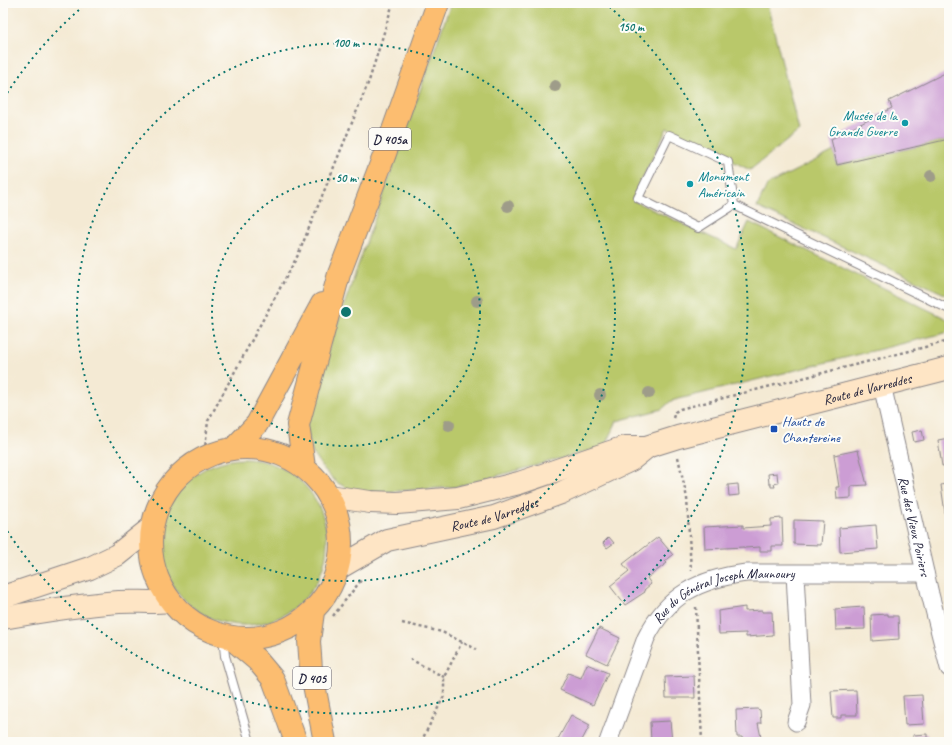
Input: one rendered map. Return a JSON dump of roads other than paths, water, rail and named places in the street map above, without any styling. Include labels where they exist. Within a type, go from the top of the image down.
[{"type":"main road","name":"D 405a","points":[[304,467],[298,425],[339,274],[381,163],[438,3]]},
{"type":"main road","name":"D 405a","points":[[234,448],[257,424],[339,274]]},
{"type":"main road","name":"Route de Varreddes","points":[[329,496],[370,502],[397,503],[458,498],[519,483],[625,447],[646,447],[678,437],[949,368]]},
{"type":"main road","name":"Route de Varreddes","points":[[337,569],[387,540],[494,517],[561,493],[631,460],[646,447]]},
{"type":"main road","points":[[234,448],[271,450],[304,467],[318,480],[329,496],[338,517],[342,539],[337,569],[323,615],[289,629],[260,638],[227,637],[193,623],[169,600],[156,578],[152,560],[151,528],[160,499],[178,474],[204,457],[234,448]]},
{"type":"main road","points":[[3,597],[90,568],[117,555],[151,528]]},
{"type":"main road","points":[[3,618],[69,607],[121,602],[152,603],[169,600]]},
{"type":"main road","name":"D 405","points":[[323,615],[309,640],[311,669],[325,742]]},
{"type":"main road","name":"D 405","points":[[227,637],[257,660],[273,679],[296,742]]},
{"type":"street","name":"Rue des Vieux Poiriers","points":[[882,385],[925,573],[949,668]]},
{"type":"street","name":"Rue du Général Joseph Maunoury","points":[[608,742],[646,638],[653,624],[665,609],[681,594],[693,587],[728,576],[746,573],[925,573]]},
{"type":"street","points":[[795,574],[802,705],[796,722]]},
{"type":"lane","points":[[670,135],[728,162],[734,205],[698,228],[638,198],[670,135]]},
{"type":"lane","points":[[734,205],[949,309]]},
{"type":"lane","points":[[227,637],[225,656],[250,742]]},
{"type":"place","name":"Musée de la Grande Guerre","points":[[905,123]]},
{"type":"place","name":"Monument Américain","points":[[690,184]]},
{"type":"place","name":"Hauts de Chantereine","points":[[774,429]]}]
